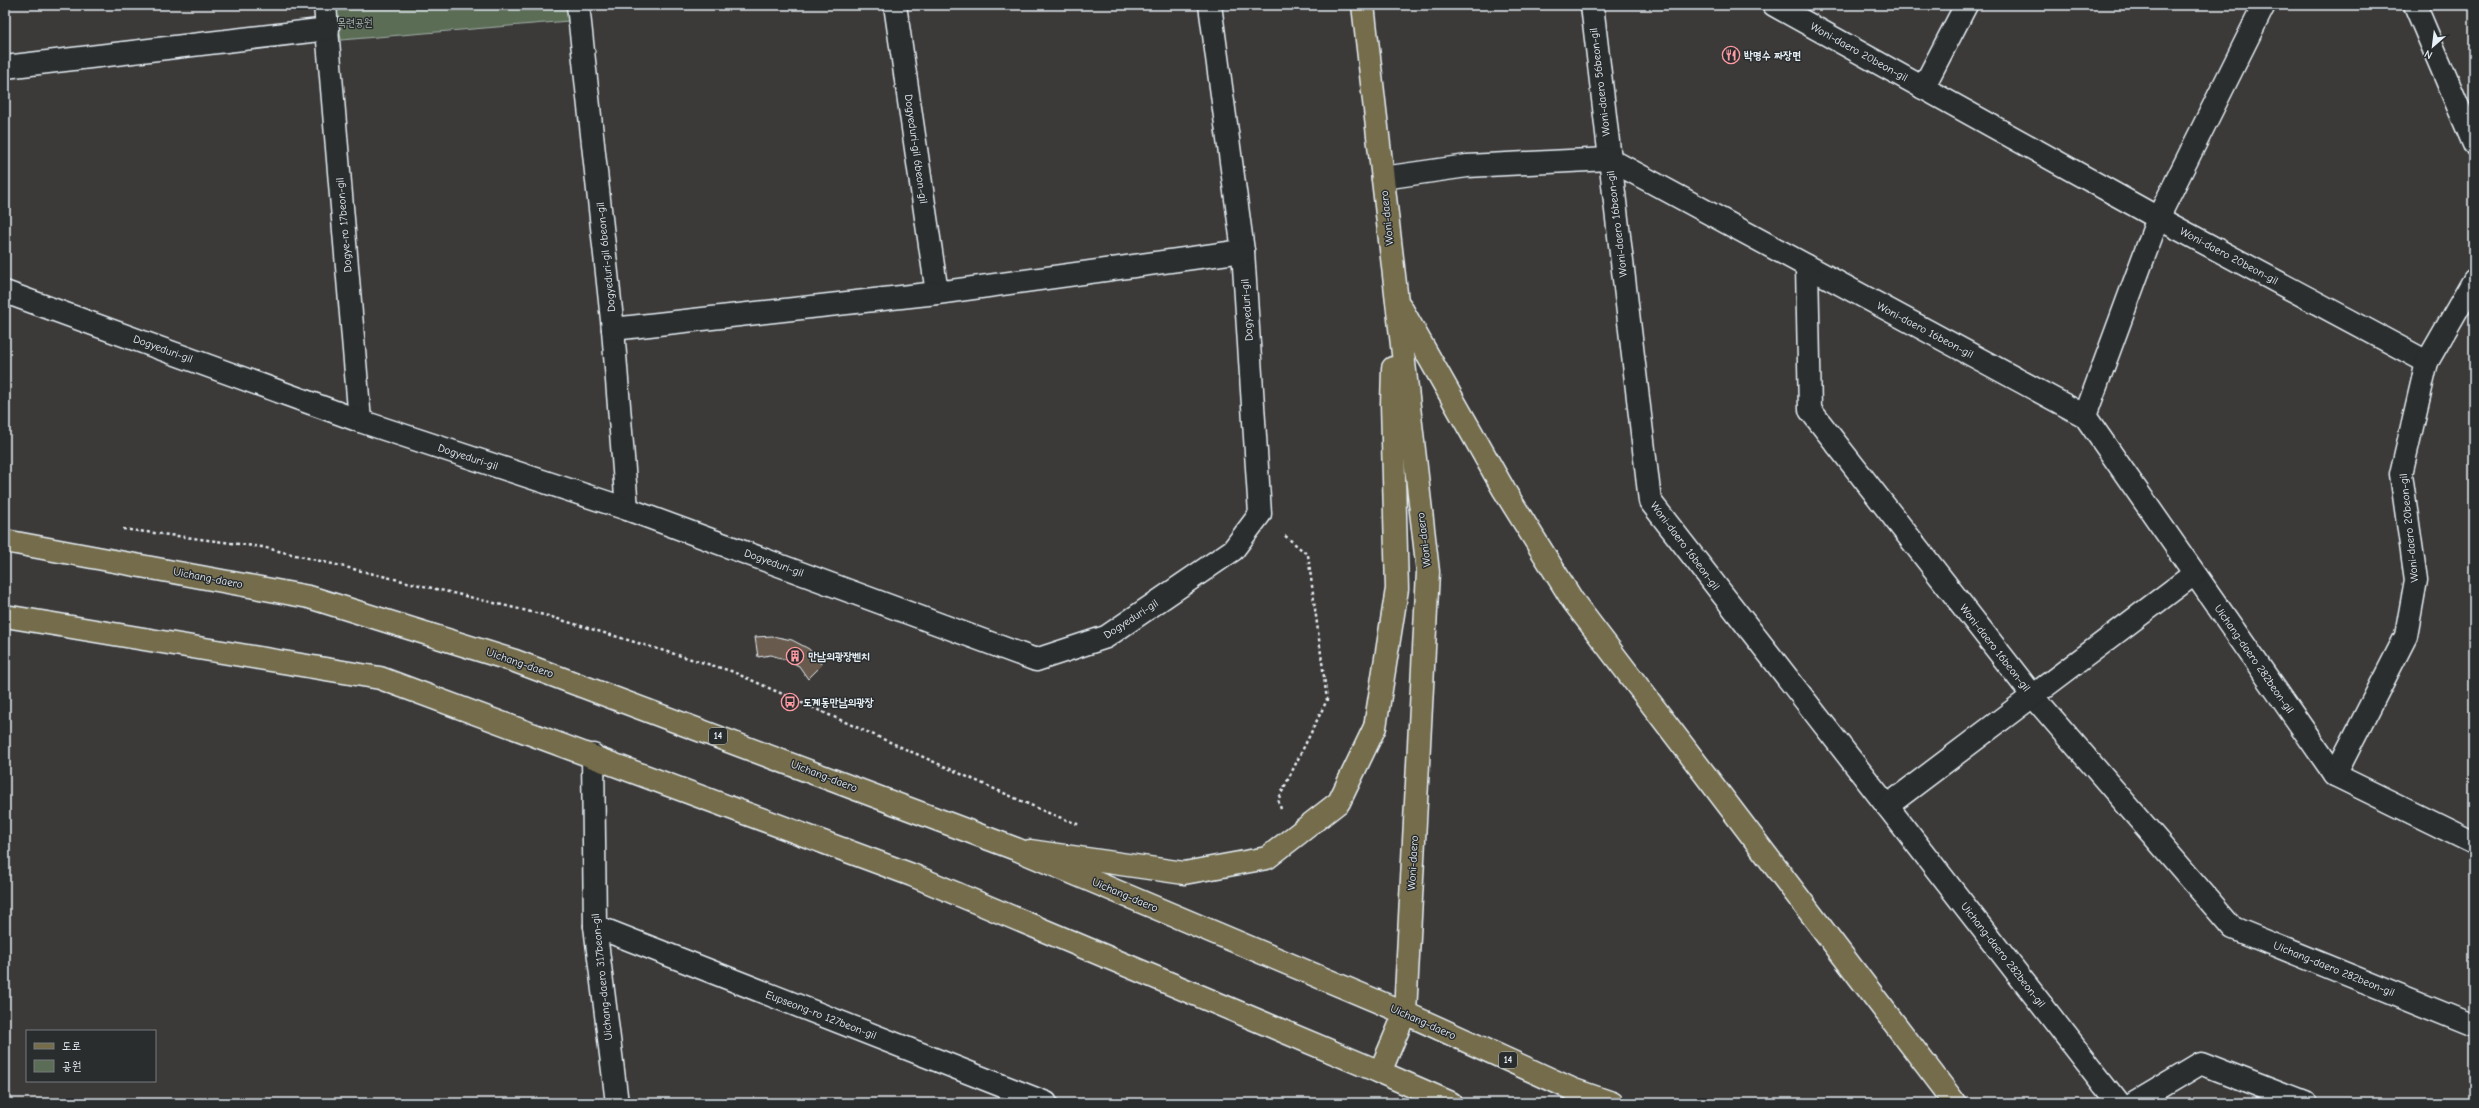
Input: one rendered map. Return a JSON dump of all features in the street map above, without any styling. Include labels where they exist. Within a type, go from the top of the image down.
[{"type":"main road","name":"Woni-daero","points":[[1363,5],[1428,572],[1405,1013],[1380,1072]]},
{"type":"main road","points":[[1016,849],[1184,873],[1267,858],[1339,802],[1375,727],[1397,589],[1392,404],[1396,297]]},
{"type":"main road","points":[[1396,297],[1504,490],[1573,602],[1955,1103]]},
{"type":"main road","name":"Uichang-daero","points":[[5,541],[309,597],[515,661],[1016,849],[1405,1013],[1574,1090],[1612,1103]]},
{"type":"main road","points":[[5,616],[380,678],[593,755],[912,875],[1451,1103]]},
{"type":"street","name":"Dogye-ro 17beon-gil","points":[[325,5],[360,421]]},
{"type":"street","name":"Dogyeduri-gil 6beon-gil","points":[[578,5],[614,330],[627,509]]},
{"type":"street","name":"Dogyeduri-gil 6beon-gil","points":[[895,5],[937,293]]},
{"type":"street","name":"Dogyeduri-gil","points":[[5,292],[360,421],[627,509],[1036,660],[1106,637],[1233,550],[1260,514],[1243,251],[1210,5]]},
{"type":"street","name":"Woni-daero 56beon-gil","points":[[1592,5],[1609,159]]},
{"type":"street","name":"Woni-daero 20beon-gil","points":[[1774,5],[2158,218],[2427,362]]},
{"type":"street","points":[[1924,88],[1966,5]]},
{"type":"street","points":[[2085,416],[2158,218],[2264,5]]},
{"type":"street","points":[[2415,5],[2474,144]]},
{"type":"street","points":[[5,67],[328,29]]},
{"type":"street","name":"Woni-daero 16beon-gil","points":[[1609,159],[1650,501],[1887,806]]},
{"type":"street","name":"Woni-daero 16beon-gil","points":[[1383,178],[1468,166],[1609,159],[2085,416]]},
{"type":"street","points":[[614,330],[937,293],[1243,251]]},
{"type":"street","name":"Woni-daero 16beon-gil","points":[[1807,266],[1810,410],[2033,696]]},
{"type":"street","name":"Woni-daero 20beon-gil","points":[[2335,775],[2406,636],[2416,580],[2401,474],[2427,362],[2474,280]]},
{"type":"street","name":"Uichang-daero 282beon-gil","points":[[2085,416],[2335,775],[2474,843]]},
{"type":"street","points":[[1887,806],[2194,574]]},
{"type":"street","name":"Uichang-daero 282beon-gil","points":[[2033,696],[2233,928],[2474,1026]]},
{"type":"street","name":"Uichang-daero 317beon-gil","points":[[593,755],[595,926],[618,1103]]},
{"type":"street","name":"Uichang-daero 282beon-gil","points":[[1887,806],[2118,1103]]},
{"type":"street","name":"Eupseong-ro 127beon-gil","points":[[595,926],[1046,1103]]},
{"type":"street","points":[[2134,1103],[2201,1063],[2304,1103]]},
{"type":"path","points":[[1260,514],[1308,555],[1326,700],[1278,800],[1292,839]]},
{"type":"path","points":[[122,529],[262,547],[548,616],[731,671],[1046,812],[1083,826]]},
{"type":"green space","name":"목련공원","points":[[336,5],[568,5],[569,21],[341,40]]},
{"type":"building","name":"만남의광장벤치","points":[[772,636],[792,640],[809,649],[822,665],[808,679],[799,666],[787,660],[771,655],[758,657],[755,637]]},
{"type":"place","name":"박명수 짜장면","points":[[1731,55]]},
{"type":"place","name":"만남의광장벤치","points":[[795,656]]},
{"type":"place","name":"도계동만남의광장","points":[[790,702]]}]
